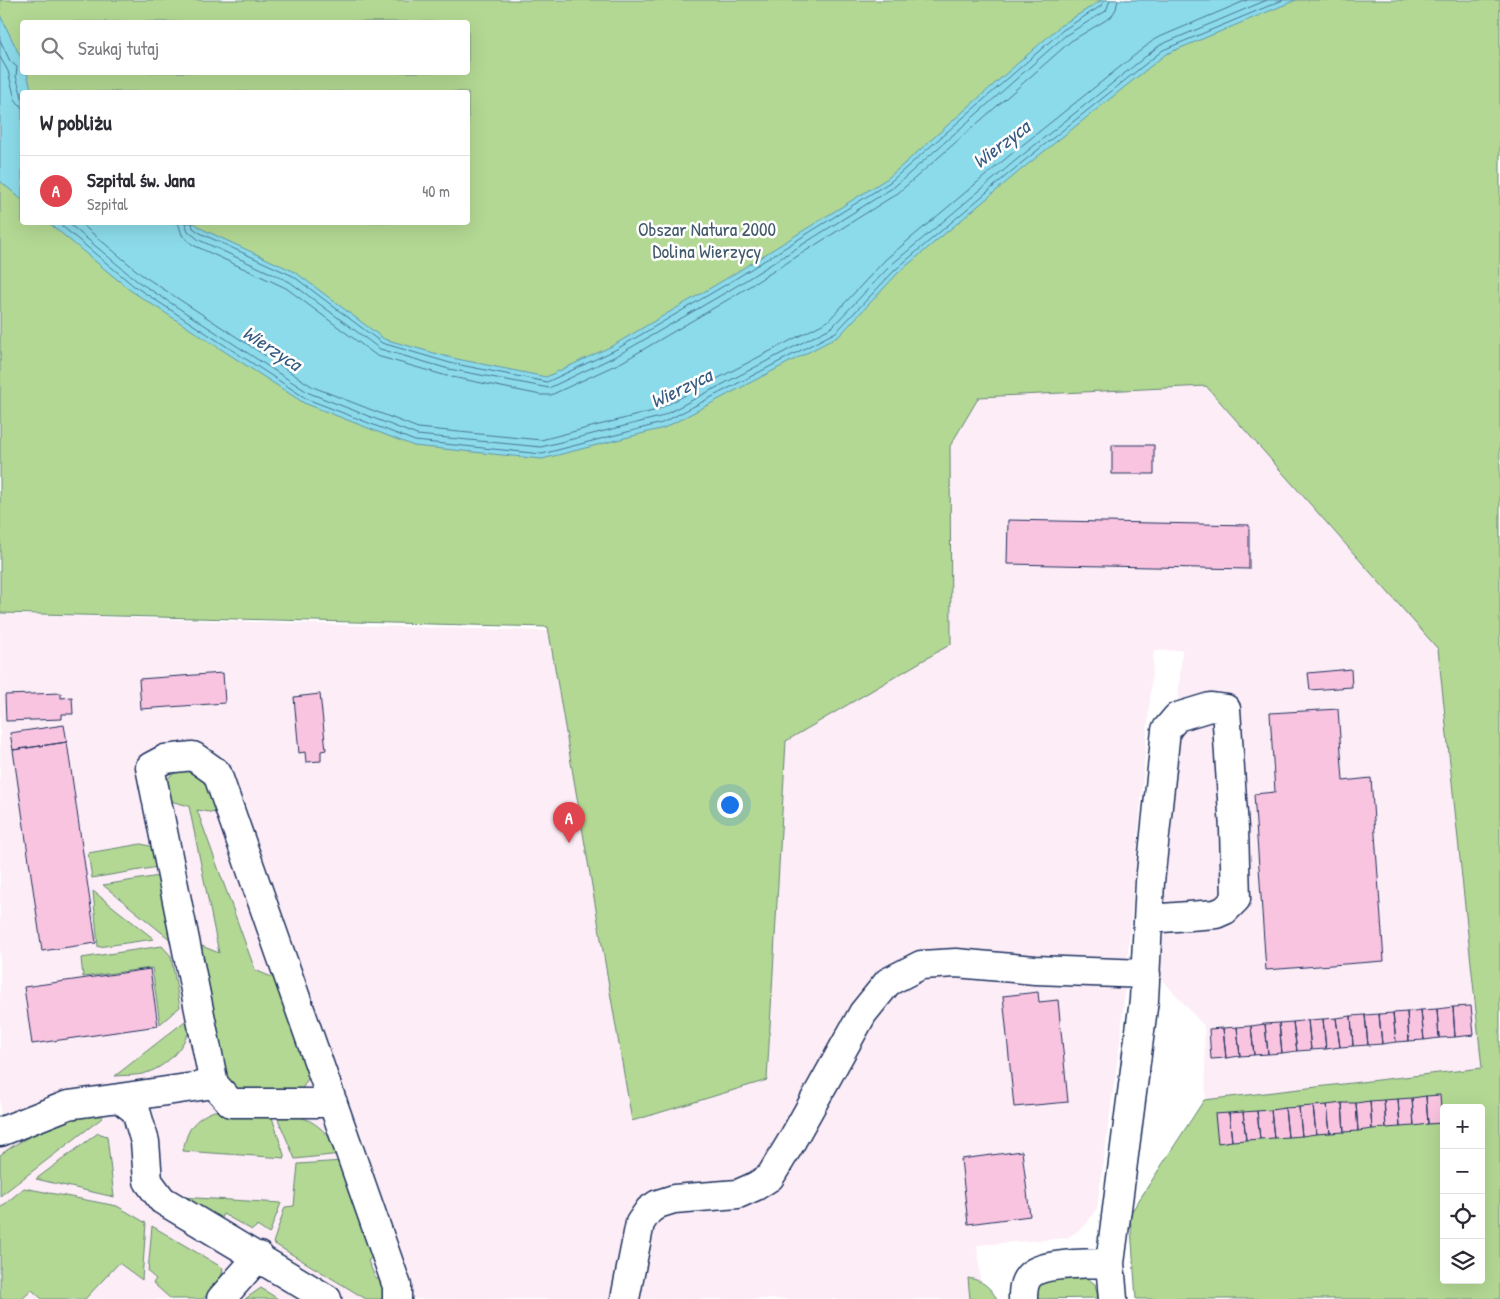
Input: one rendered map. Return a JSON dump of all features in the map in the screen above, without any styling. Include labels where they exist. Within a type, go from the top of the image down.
[{"type":"street","points":[[1113,1299],[1110,1263],[1146,974],[1150,882],[1166,730],[1177,717],[1210,707],[1226,709],[1234,830],[1236,899],[1225,910],[1216,914],[1149,919]]},
{"type":"street","points":[[333,1103],[231,1103],[214,1084],[150,767],[165,759],[193,756],[217,773],[333,1103],[397,1286],[397,1299]]},
{"type":"street","points":[[625,1299],[640,1223],[649,1210],[658,1204],[674,1199],[738,1194],[770,1177],[863,1013],[888,982],[921,965],[956,963],[1035,970],[1146,974]]},
{"type":"street","points":[[0,1132],[68,1105],[214,1084]]},
{"type":"street","points":[[119,1098],[136,1111],[145,1142],[148,1181],[162,1200],[259,1256],[327,1299]]},
{"type":"street","points":[[221,1299],[259,1256]]},
{"type":"street","points":[[1023,1299],[1023,1287],[1027,1278],[1034,1272],[1060,1266],[1110,1263]]},
{"type":"shaded area","points":[[1206,386],[1438,649],[1488,1126],[1485,1118],[1485,1104],[1440,1104],[1440,1109],[1207,1152],[1204,1026],[1157,974],[1182,650],[1154,651],[1121,1034],[1097,1208],[1085,1226],[1067,1238],[977,1245],[982,1299],[0,1299],[0,614],[951,644],[950,445],[979,397]]},
{"type":"green space","name":"Obszar Natura 2000 Dolina Wierzycy","points":[[0,0],[1500,0],[1500,1299],[1136,1299],[1130,1214],[1204,1100],[1482,1068],[1438,649],[1206,386],[979,397],[950,446],[951,644],[786,741],[767,1080],[632,1121],[548,627],[0,613]]},
{"type":"green space","points":[[186,771],[204,783],[212,794],[221,814],[197,810],[255,970],[281,981],[311,1073],[302,1089],[293,1094],[240,1093],[227,1087],[197,944],[219,953],[189,806],[167,800],[166,788],[168,779],[174,773]]},
{"type":"green space","points":[[141,844],[154,847],[164,866],[92,878],[88,853]]},
{"type":"green space","points":[[159,876],[172,941],[103,885]]},
{"type":"green space","points":[[93,891],[154,939],[98,947]]},
{"type":"green space","points":[[162,946],[171,956],[180,1007],[160,1024],[152,968],[83,977],[81,958]]},
{"type":"green space","points":[[194,1014],[184,1042],[164,1064],[142,1074],[115,1076]]},
{"type":"green space","points":[[214,1111],[270,1111],[285,1158],[183,1151],[192,1126],[201,1118]]},
{"type":"green space","points":[[275,1112],[307,1119],[328,1136],[341,1154],[295,1159]]},
{"type":"green space","points":[[102,1114],[102,1118],[0,1196],[0,1155],[23,1140],[48,1128],[75,1119]]},
{"type":"green space","points":[[98,1133],[107,1136],[114,1197],[36,1179]]},
{"type":"green space","points":[[343,1161],[377,1253],[368,1261],[376,1279],[384,1278],[391,1299],[366,1299],[273,1243],[285,1207],[294,1206],[298,1164]]},
{"type":"green space","points":[[24,1188],[117,1206],[146,1223],[142,1280],[119,1263],[85,1299],[42,1299],[32,1290],[22,1299],[0,1299],[0,1208]]},
{"type":"green space","points":[[180,1197],[281,1203],[269,1234],[257,1226],[252,1230],[223,1214],[219,1221]]},
{"type":"green space","points":[[152,1226],[223,1268],[221,1280],[203,1299],[171,1299],[153,1283],[156,1279],[148,1272]]},
{"type":"green space","points":[[1083,1275],[1095,1284],[1098,1298],[1035,1299],[1040,1284],[1046,1280],[1060,1276]]},
{"type":"green space","points":[[968,1278],[977,1280],[985,1285],[997,1299],[970,1299]]},
{"type":"green space","points":[[261,1288],[278,1299],[245,1299]]},
{"type":"water","name":"Wierzyca","points":[[1102,0],[1296,0],[1166,54],[1022,169],[898,273],[839,336],[664,428],[542,459],[414,446],[304,403],[130,290],[51,225],[197,225],[295,272],[384,339],[452,358],[546,377],[612,346],[724,280],[888,178],[1060,26]]},
{"type":"water","points":[[0,15],[20,56],[20,75],[28,75],[31,90],[20,90],[20,198],[0,181]]},
{"type":"building","points":[[1112,445],[1154,445],[1154,474],[1112,474]]},
{"type":"building","points":[[1008,520],[1249,525],[1249,569],[1007,564]]},
{"type":"building","points":[[1351,669],[1352,687],[1310,690],[1308,673]]},
{"type":"building","points":[[223,673],[225,703],[141,709],[139,679]]},
{"type":"building","points":[[61,693],[61,698],[72,697],[73,714],[62,714],[62,719],[6,721],[5,695]]},
{"type":"building","points":[[320,694],[326,750],[321,751],[321,761],[306,762],[305,752],[299,753],[294,697]]},
{"type":"building","points":[[1338,709],[1343,781],[1371,778],[1384,961],[1266,970],[1254,794],[1275,792],[1270,713]]},
{"type":"building","points":[[64,725],[67,742],[13,750],[10,733]]},
{"type":"building","points":[[67,742],[96,943],[42,951],[13,750]]},
{"type":"building","points":[[150,969],[158,1026],[32,1044],[24,987]]},
{"type":"building","points":[[1038,992],[1039,1002],[1058,1000],[1068,1102],[1014,1107],[1003,996]]},
{"type":"building","points":[[1471,1006],[1474,1035],[1455,1037],[1453,1007]]},
{"type":"building","points":[[1453,1007],[1455,1037],[1439,1038],[1437,1009]]},
{"type":"building","points":[[1437,1009],[1439,1038],[1424,1040],[1421,1010]]},
{"type":"building","points":[[1421,1010],[1424,1040],[1409,1041],[1407,1012]]},
{"type":"building","points":[[1407,1012],[1409,1041],[1396,1042],[1393,1013]]},
{"type":"building","points":[[1393,1013],[1396,1042],[1382,1044],[1379,1014]]},
{"type":"building","points":[[1379,1014],[1382,1044],[1368,1045],[1365,1015]]},
{"type":"building","points":[[1365,1015],[1368,1045],[1353,1046],[1351,1016]]},
{"type":"building","points":[[1351,1016],[1353,1046],[1340,1047],[1336,1018]]},
{"type":"building","points":[[1336,1018],[1340,1047],[1326,1049],[1323,1019]]},
{"type":"building","points":[[1323,1019],[1326,1049],[1311,1050],[1308,1020]]},
{"type":"building","points":[[1308,1020],[1311,1050],[1297,1051],[1293,1022]]},
{"type":"building","points":[[1293,1022],[1297,1051],[1282,1053],[1279,1023]]},
{"type":"building","points":[[1279,1023],[1282,1053],[1268,1054],[1265,1024]]},
{"type":"building","points":[[1265,1024],[1268,1054],[1254,1055],[1251,1026]]},
{"type":"building","points":[[1251,1026],[1254,1055],[1240,1056],[1237,1027]]},
{"type":"building","points":[[1237,1027],[1240,1056],[1226,1058],[1223,1028]]},
{"type":"building","points":[[1223,1028],[1226,1058],[1211,1059],[1209,1029]]},
{"type":"building","points":[[1440,1095],[1440,1123],[1428,1124],[1426,1096]]},
{"type":"building","points":[[1426,1096],[1428,1124],[1414,1126],[1412,1098]]},
{"type":"building","points":[[1412,1098],[1414,1126],[1400,1127],[1398,1099]]},
{"type":"building","points":[[1398,1099],[1400,1127],[1386,1128],[1384,1100]]},
{"type":"building","points":[[1384,1100],[1386,1128],[1372,1129],[1370,1101]]},
{"type":"building","points":[[1370,1101],[1372,1129],[1358,1131],[1356,1103]]},
{"type":"building","points":[[1342,1103],[1356,1103],[1358,1131],[1344,1132]]},
{"type":"building","points":[[1342,1103],[1344,1132],[1330,1133],[1327,1105]]},
{"type":"building","points":[[1327,1105],[1330,1133],[1316,1134],[1313,1106]]},
{"type":"building","points":[[1313,1106],[1316,1134],[1302,1136],[1299,1107]]},
{"type":"building","points":[[1299,1107],[1302,1136],[1288,1137],[1285,1108]]},
{"type":"building","points":[[1285,1108],[1288,1137],[1274,1138],[1271,1110]]},
{"type":"building","points":[[1271,1110],[1274,1138],[1260,1139],[1257,1111]]},
{"type":"building","points":[[1257,1111],[1260,1139],[1246,1140],[1243,1112]]},
{"type":"building","points":[[1243,1112],[1246,1140],[1232,1141],[1229,1113]]},
{"type":"building","points":[[1229,1113],[1232,1141],[1218,1143],[1215,1114]]},
{"type":"building","points":[[1022,1151],[1030,1216],[968,1224],[961,1159]]},
{"type":"place","name":"Szpital św. Jana","points":[[569,843]]}]
